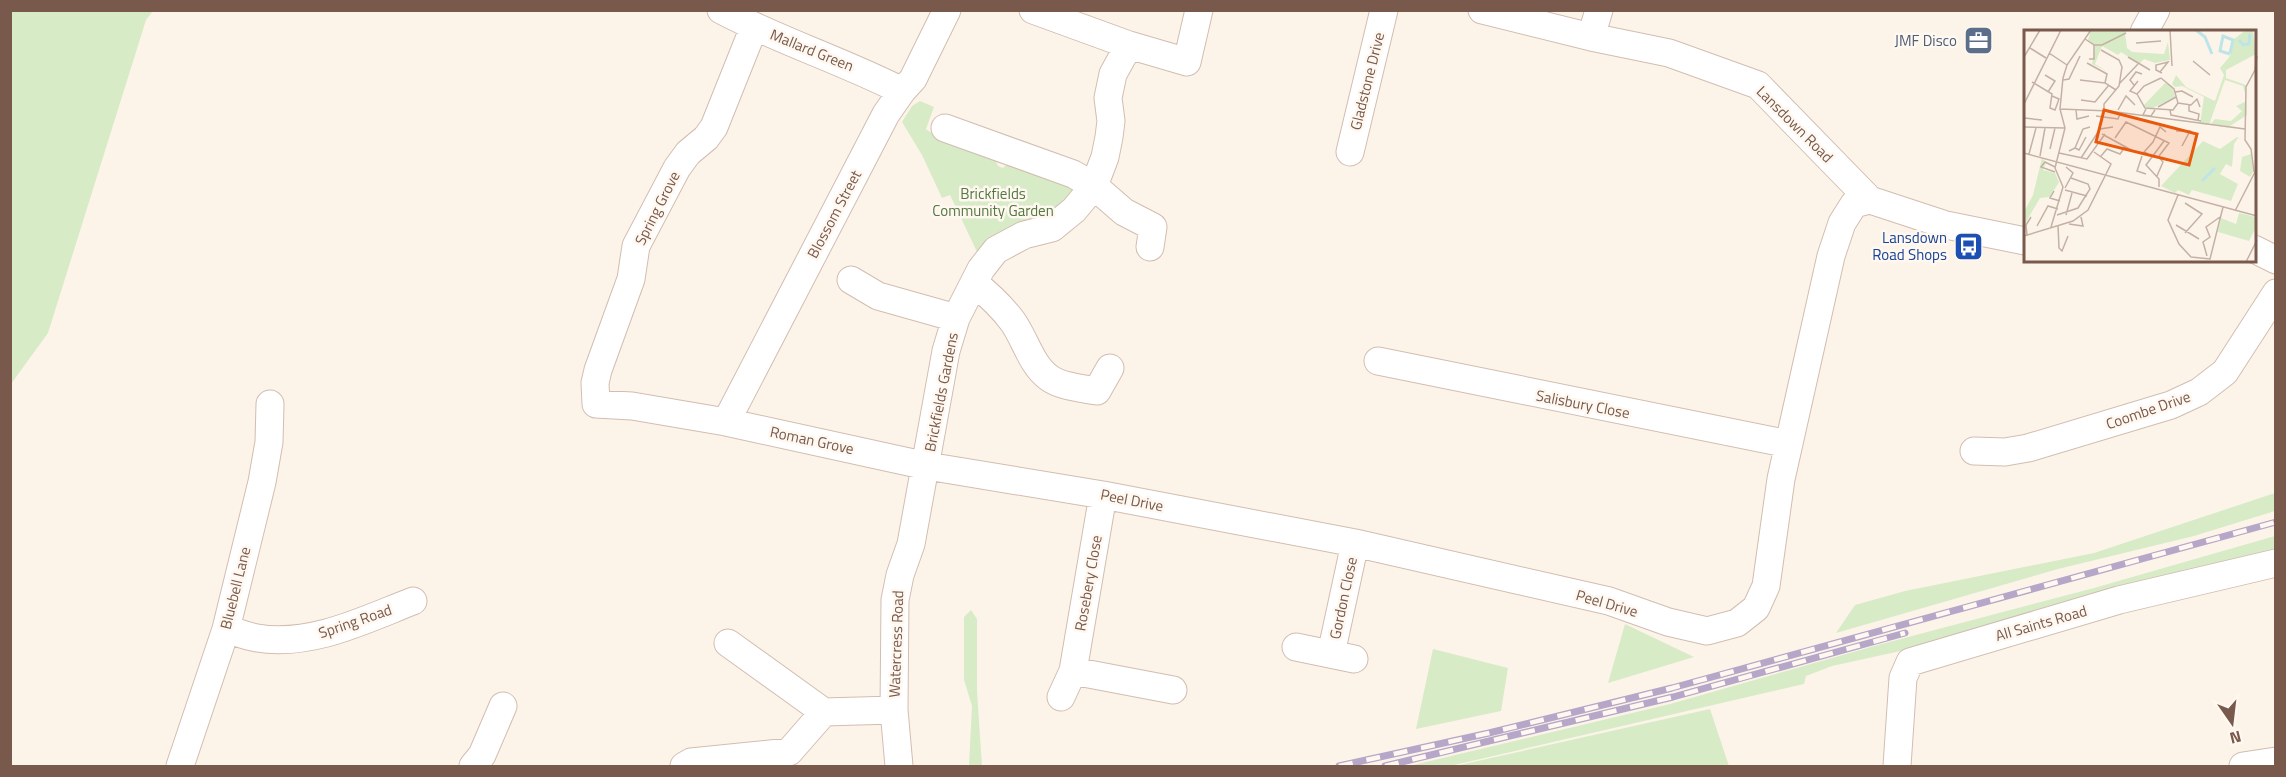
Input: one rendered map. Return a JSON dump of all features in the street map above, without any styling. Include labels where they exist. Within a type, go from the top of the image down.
[{"type":"street","name":"Mallard Green","points":[[721,10],[754,27],[860,70],[902,91]]},
{"type":"street","name":"Blossom Street","points":[[726,422],[886,114],[913,79],[947,10]]},
{"type":"street","points":[[1041,12],[1129,45],[1187,62],[1199,10]]},
{"type":"street","name":"Gladstone Drive","points":[[1350,152],[1384,10]]},
{"type":"street","name":"Lansdown Road","points":[[1482,10],[1591,37],[1669,53],[1758,85],[1870,200],[1946,225],[2024,241]]},
{"type":"street","points":[[1591,37],[1599,10]]},
{"type":"street","points":[[2145,30],[2156,10]]},
{"type":"street","name":"Spring Grove","points":[[596,404],[595,383],[598,370],[631,279],[636,246],[677,168],[688,153],[706,138],[714,127],[754,27]]},
{"type":"street","name":"Brickfields Gardens","points":[[927,466],[946,351],[956,318],[981,269],[996,250],[1024,235],[1052,228],[1074,210],[1094,186],[1105,157],[1109,137],[1111,121],[1108,98],[1113,74],[1129,45]]},
{"type":"street","points":[[945,128],[1073,174],[1094,186],[1124,212],[1153,227],[1150,247]]},
{"type":"street","name":"Peel Drive","points":[[1026,482],[1355,543],[1609,601],[1668,622],[1707,631],[1737,623],[1756,608],[1766,586],[1774,522],[1789,444],[1825,280],[1842,223],[1854,204],[1870,200]]},
{"type":"street","points":[[2256,250],[2276,260]]},
{"type":"street","name":"Brickfields Gardens","points":[[852,280],[878,296],[956,318]]},
{"type":"street","points":[[974,283],[991,297],[1013,322],[1042,372],[1050,378],[1066,385],[1097,391],[1110,368]]},
{"type":"street","name":"Coombe Drive","points":[[1974,451],[2005,452],[2028,448],[2171,405],[2199,392],[2225,372],[2276,293]]},
{"type":"street","name":"Salisbury Close","points":[[1378,361],[1789,444]]},
{"type":"street","name":"Bluebell Lane","points":[[180,766],[226,629],[262,482],[269,442],[270,404]]},
{"type":"street","name":"Roman Grove","points":[[596,404],[632,406],[726,422],[927,466],[1026,482]]},
{"type":"street","name":"Watercress Road","points":[[824,712],[894,710],[895,600],[900,575],[911,544],[927,466]]},
{"type":"street","name":"Rosebery Close","points":[[1061,697],[1073,671],[1103,495]]},
{"type":"street","name":"Gordon Close","points":[[1296,646],[1343,656],[1355,543]]},
{"type":"street","name":"All Saints Road","points":[[1897,766],[1903,678],[1910,662],[2119,600],[2276,563]]},
{"type":"street","name":"Spring Road","points":[[226,629],[256,638],[278,640],[327,634],[413,600]]},
{"type":"street","points":[[684,766],[691,762],[789,752],[824,712],[728,643]]},
{"type":"street","points":[[1073,671],[1163,680]]},
{"type":"street","points":[[473,766],[482,755],[503,706]]},
{"type":"street","points":[[894,710],[899,766]]},
{"type":"street","points":[[2243,766],[2276,761]]},
{"type":"green space","points":[[11,10],[153,11],[146,20],[48,333],[11,384]]},
{"type":"green space","name":"Brickfields Community Garden","points":[[920,101],[934,107],[926,129],[930,132],[993,155],[998,166],[1003,168],[1008,163],[1075,187],[1061,209],[977,252],[950,195],[942,198],[922,155],[902,122],[912,106]]},
{"type":"green space","points":[[2275,493],[2275,511],[2194,536],[2058,569],[1836,633],[1855,605],[1905,591],[2094,553]]},
{"type":"green space","points":[[2275,536],[2275,556],[1896,652],[1832,666],[1806,676],[1804,684],[1450,766],[1409,766],[1670,704]]},
{"type":"green space","points":[[971,610],[977,619],[977,691],[982,766],[969,766],[972,706],[964,680],[964,617]]},
{"type":"green space","points":[[1625,624],[1694,657],[1608,683]]},
{"type":"green space","points":[[1433,649],[1508,668],[1501,711],[1416,729]]},
{"type":"green space","points":[[1710,709],[1729,766],[1455,766]]},
{"type":"railway","points":[[1339,766],[1489,733],[1672,688],[2276,522]]},
{"type":"railway","points":[[1385,766],[1673,697],[1905,633]]},
{"type":"place","name":"JMF Disco","points":[[1978,40]]},
{"type":"place","name":"Lansdown Road Shops","points":[[1968,246]]}]
